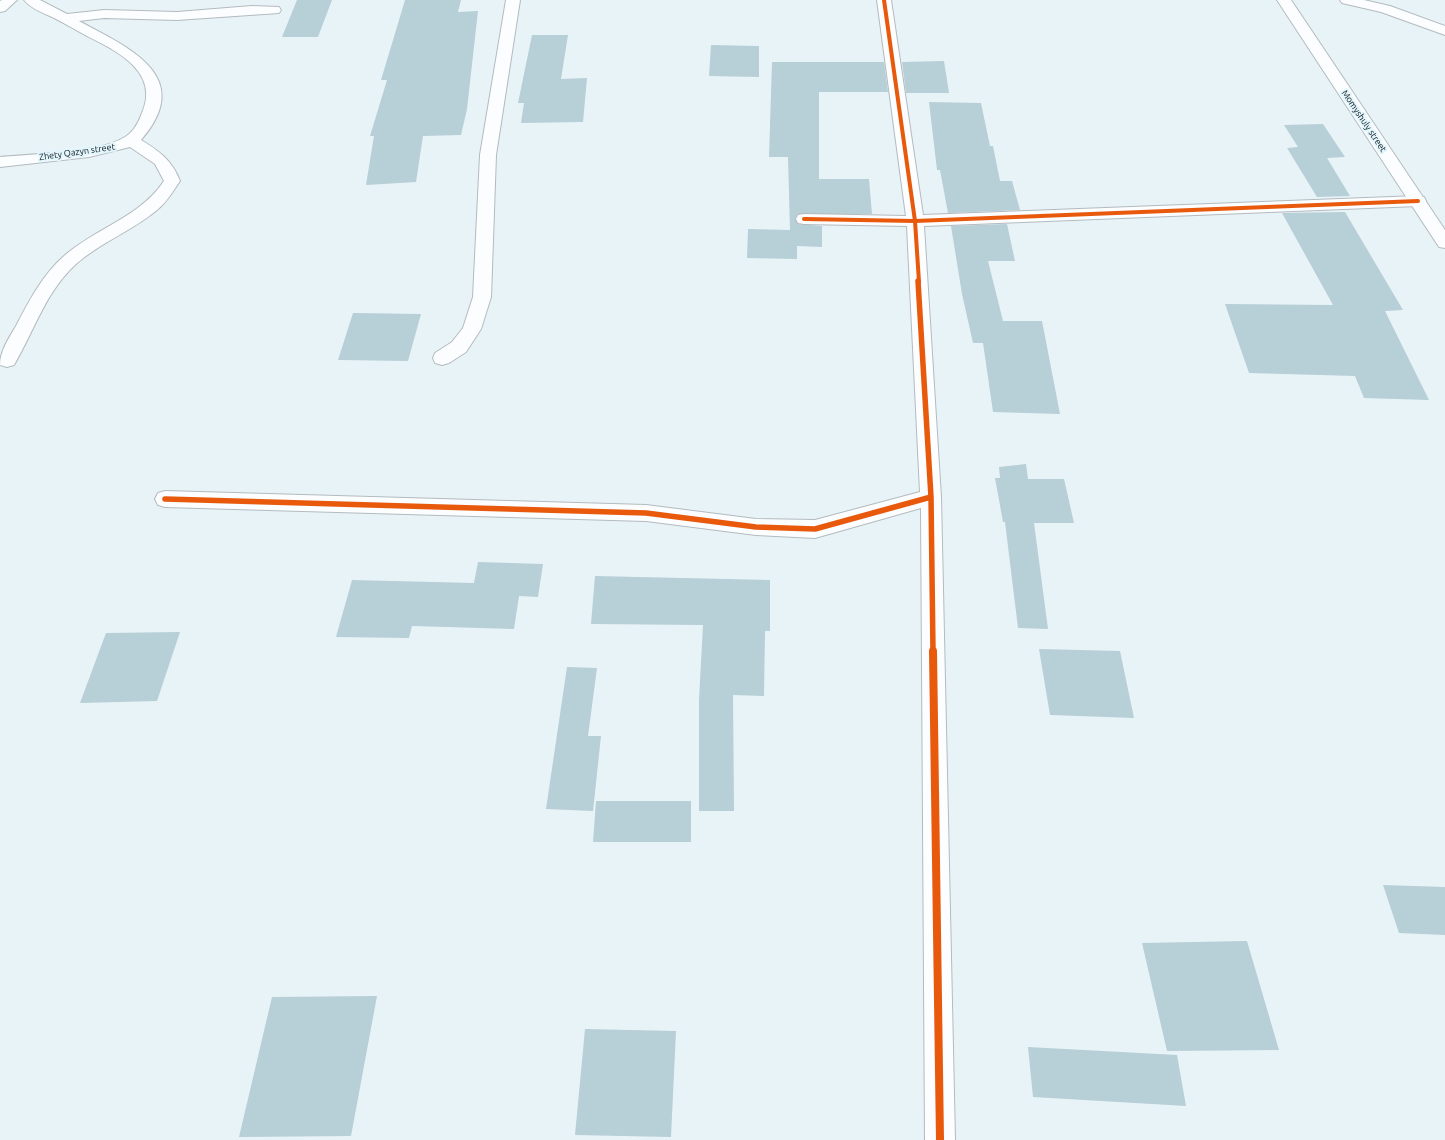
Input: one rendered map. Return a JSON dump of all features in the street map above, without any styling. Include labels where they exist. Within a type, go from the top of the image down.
[{"type":"street","points":[[0,8],[10,0]]},
{"type":"street","name":"Zhety Qazyn street","points":[[0,162],[92,151],[120,146],[131,141],[142,128],[154,103],[154,87],[144,67],[122,49],[65,18],[38,6],[31,0]]},
{"type":"street","points":[[442,358],[459,347],[472,329],[482,297],[488,155],[513,0]]},
{"type":"street","points":[[884,0],[915,221],[930,497],[940,1140]]},
{"type":"street","name":"Momyshuly street","points":[[1284,0],[1445,243]]},
{"type":"street","points":[[1347,0],[1385,9],[1445,31]]},
{"type":"street","points":[[65,18],[104,14],[177,16],[252,10],[274,10]]},
{"type":"street","points":[[7,360],[25,325],[57,273],[70,260],[86,248],[133,220],[166,193],[172,181],[169,170],[159,157],[131,141]]},
{"type":"street","points":[[804,219],[915,221],[1418,202]]},
{"type":"street","points":[[165,499],[646,513],[756,527],[814,529],[930,497]]},
{"type":"building","points":[[297,0],[332,0],[318,37],[282,37]]},
{"type":"building","points":[[405,0],[461,0],[458,12],[478,11],[467,109],[461,135],[423,136],[416,182],[366,185],[374,136],[370,136],[387,80],[381,80]]},
{"type":"building","points":[[532,35],[568,35],[561,79],[587,78],[583,122],[521,123],[524,103],[518,103]]},
{"type":"building","points":[[711,45],[759,46],[759,77],[709,76]]},
{"type":"building","points":[[944,61],[949,93],[906,93],[902,62]]},
{"type":"building","points":[[772,62],[884,62],[888,92],[819,92],[819,179],[869,179],[872,214],[798,214],[795,218],[798,224],[822,226],[822,247],[797,246],[797,259],[747,258],[748,229],[790,230],[788,157],[769,157]]},
{"type":"building","points":[[929,102],[981,103],[990,146],[993,146],[1000,181],[1012,181],[1020,210],[948,213],[940,170],[937,170]]},
{"type":"building","points":[[1323,124],[1345,157],[1327,158],[1350,196],[1317,197],[1287,148],[1298,147],[1284,125]]},
{"type":"building","points":[[1345,212],[1403,310],[1385,311],[1429,400],[1364,398],[1355,376],[1249,373],[1225,304],[1333,305],[1282,213]]},
{"type":"building","points":[[1007,224],[1015,261],[988,261],[1003,321],[1042,321],[1060,414],[993,412],[983,343],[973,343],[962,294],[951,226]]},
{"type":"building","points":[[353,313],[421,314],[408,361],[338,360]]},
{"type":"building","points":[[1026,464],[1028,479],[1064,479],[1074,523],[1034,523],[1048,629],[1018,628],[1005,522],[1003,522],[995,478],[1000,478],[999,467]]},
{"type":"building","points":[[478,562],[543,564],[538,597],[519,596],[514,629],[412,626],[409,638],[336,637],[352,580],[474,583]]},
{"type":"building","points":[[595,576],[770,580],[770,631],[765,631],[764,696],[733,695],[734,811],[699,811],[699,700],[703,625],[591,624]]},
{"type":"building","points":[[180,632],[157,701],[80,703],[106,633]]},
{"type":"building","points":[[1039,649],[1120,651],[1134,718],[1050,715]]},
{"type":"building","points":[[567,667],[597,668],[588,736],[601,736],[593,811],[546,809]]},
{"type":"building","points":[[596,801],[691,801],[691,842],[593,842]]},
{"type":"building","points":[[1383,885],[1445,887],[1445,935],[1399,933]]},
{"type":"building","points":[[1247,941],[1279,1050],[1167,1051],[1142,943]]},
{"type":"building","points":[[377,996],[351,1136],[239,1137],[272,997]]},
{"type":"building","points":[[585,1029],[676,1031],[671,1137],[575,1135]]},
{"type":"building","points":[[1028,1047],[1177,1055],[1186,1106],[1033,1097]]},
{"type":"cycle path","points":[[884,0],[915,221],[931,497],[940,1140]]},
{"type":"cycle path","points":[[804,219],[915,221],[1418,201]]},
{"type":"cycle path","points":[[165,499],[646,513],[756,527],[815,529],[931,497]]}]
